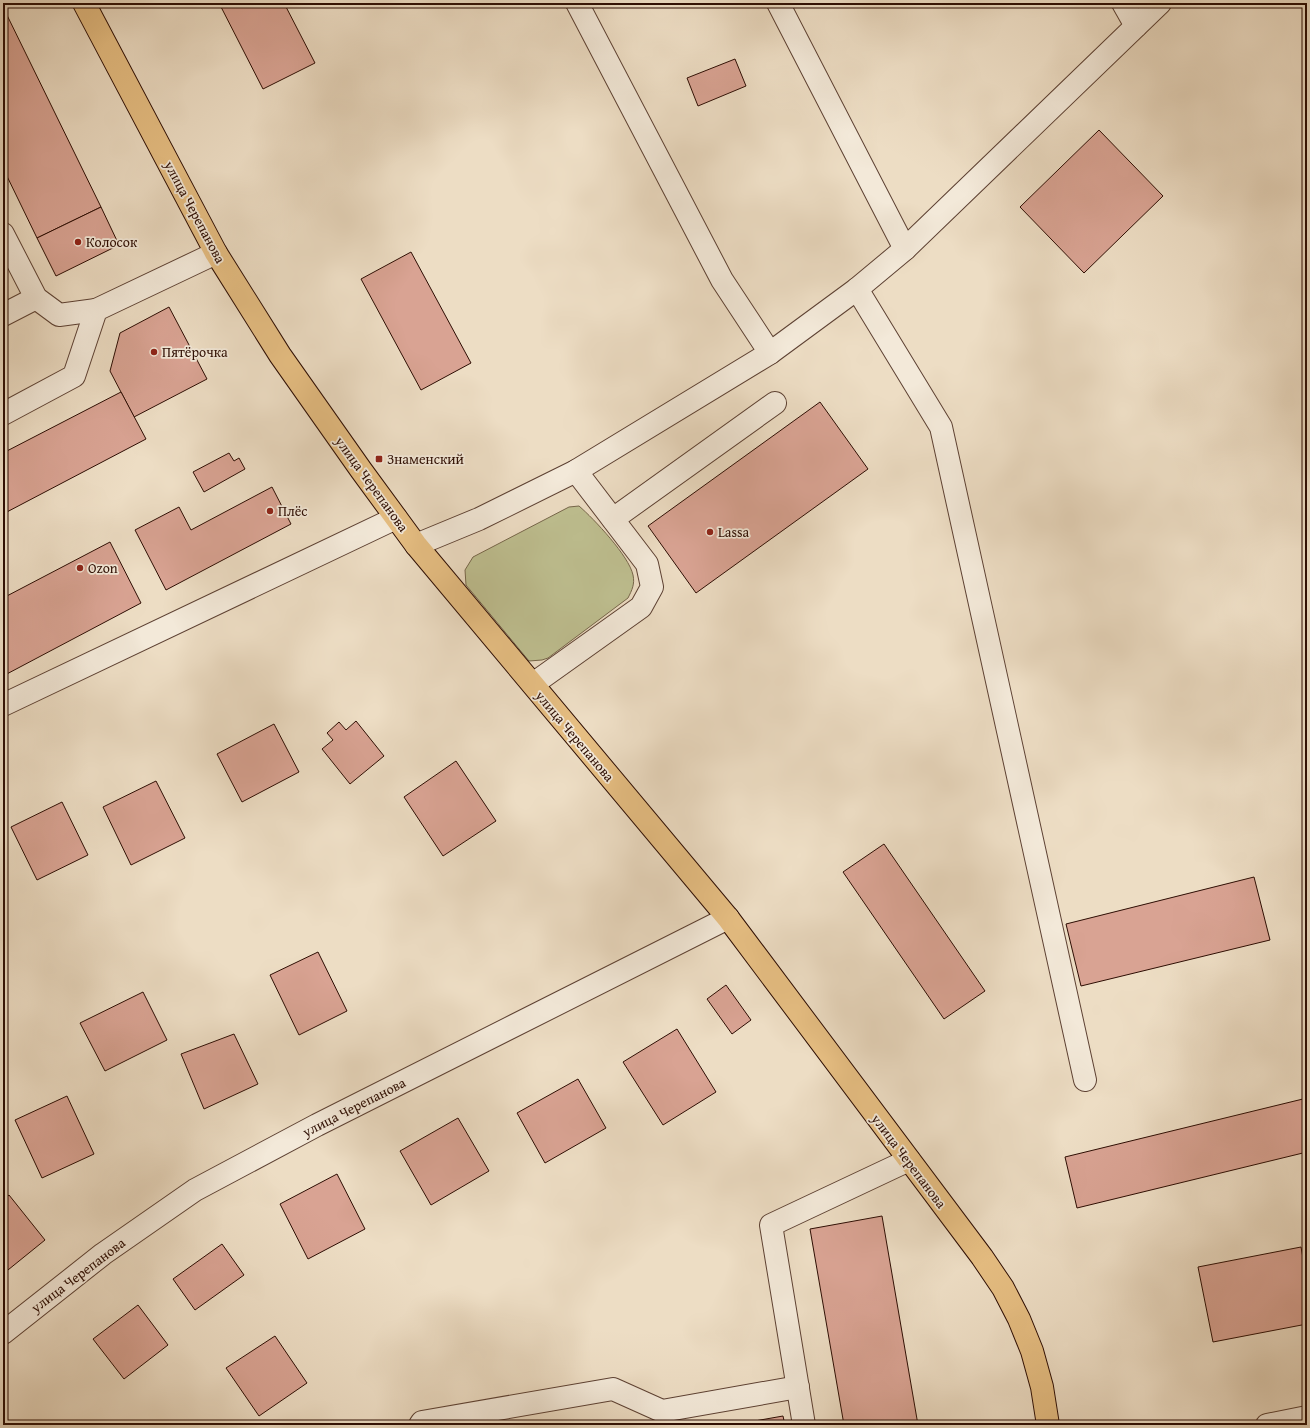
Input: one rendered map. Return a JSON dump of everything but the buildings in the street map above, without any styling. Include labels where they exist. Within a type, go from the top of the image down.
[{"type":"main road","name":"улица Черепанова","points":[[84,3],[216,253],[280,355],[396,518],[416,545],[728,918],[1003,1288],[1019,1319],[1032,1351],[1042,1387],[1048,1425]]},
{"type":"street","points":[[577,3],[722,280],[770,354]]},
{"type":"street","points":[[778,3],[905,249]]},
{"type":"street","points":[[1123,3],[1136,26]]},
{"type":"street","points":[[416,545],[478,519],[576,471],[770,354],[857,289],[905,249],[1160,3]]},
{"type":"street","points":[[3,234],[36,298],[60,315],[96,310],[216,253]]},
{"type":"street","points":[[857,289],[941,427],[1085,1080]]},
{"type":"street","points":[[3,315],[36,298]]},
{"type":"street","points":[[3,414],[74,376],[96,310]]},
{"type":"street","points":[[613,519],[775,403]]},
{"type":"street","points":[[533,684],[641,607],[652,587],[647,564],[576,471]]},
{"type":"street","points":[[3,705],[396,518]]},
{"type":"street","name":"улица Черепанова","points":[[3,1333],[103,1254],[195,1190],[317,1125],[728,918]]},
{"type":"street","points":[[804,1425],[771,1225],[909,1160]]},
{"type":"street","points":[[420,1425],[422,1422],[613,1389],[662,1411],[798,1387]]},
{"type":"street","points":[[1267,1425],[1307,1417]]},
{"type":"green space","points":[[579,506],[602,529],[625,558],[633,575],[633,587],[628,598],[548,658],[529,661],[466,585],[465,570],[473,557],[569,507]]},
{"type":"place","name":"Колосок","points":[[78,242]]},
{"type":"place","name":"Пятёрочка","points":[[154,352]]},
{"type":"place","name":"Знаменский","points":[[379,459]]},
{"type":"place","name":"Плёс","points":[[270,511]]},
{"type":"place","name":"Lassa","points":[[710,532]]},
{"type":"place","name":"Ozon","points":[[80,568]]}]
